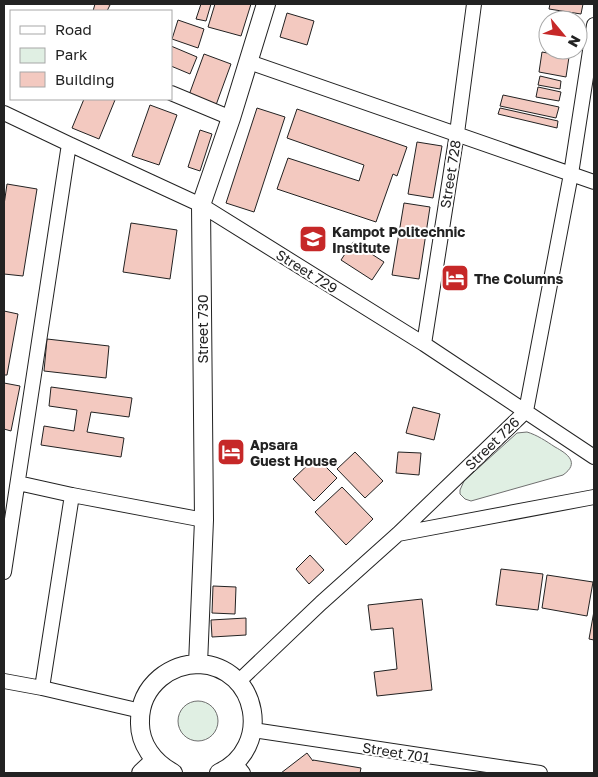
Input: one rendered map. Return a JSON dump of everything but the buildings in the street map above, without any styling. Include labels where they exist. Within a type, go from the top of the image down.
[{"type":"street","name":"Street 730","points":[[198,664],[204,520],[201,205],[231,118],[266,4]]},
{"type":"street","name":"Street 728","points":[[424,344],[457,134],[474,4]]},
{"type":"street","name":"Street 726","points":[[238,682],[321,603],[398,534],[526,411],[571,174],[594,25]]},
{"type":"street","points":[[249,62],[594,182]]},
{"type":"street","points":[[172,93],[231,118]]},
{"type":"street","name":"Street 729","points":[[4,113],[201,205],[424,344],[594,457]]},
{"type":"street","points":[[4,572],[68,144]]},
{"type":"street","points":[[18,483],[204,520]]},
{"type":"street","points":[[42,688],[72,495]]},
{"type":"street","points":[[398,534],[594,497]]},
{"type":"street","points":[[173,773],[161,766],[149,753],[140,726],[141,711],[148,692],[162,676],[176,668],[198,664],[218,668],[231,676],[238,682],[246,694],[252,709],[253,730],[239,768],[219,773]]},
{"type":"street","points":[[4,682],[42,688],[141,711]]},
{"type":"street","name":"Street 701","points":[[253,730],[540,773]]},
{"type":"street","points":[[141,773],[155,760]]},
{"type":"green space","points":[[527,432],[541,438],[568,456],[571,467],[568,471],[563,475],[471,501],[465,499],[460,494],[464,481],[517,433]]},
{"type":"green space","points":[[198,701],[212,707],[218,721],[212,735],[198,741],[184,735],[178,721],[184,707]]},
{"type":"place","name":"Kampot Politechnic Institute","points":[[313,239]]},
{"type":"place","name":"The Columns","points":[[455,278]]},
{"type":"place","name":"Apsara Guest House","points":[[231,452]]}]
